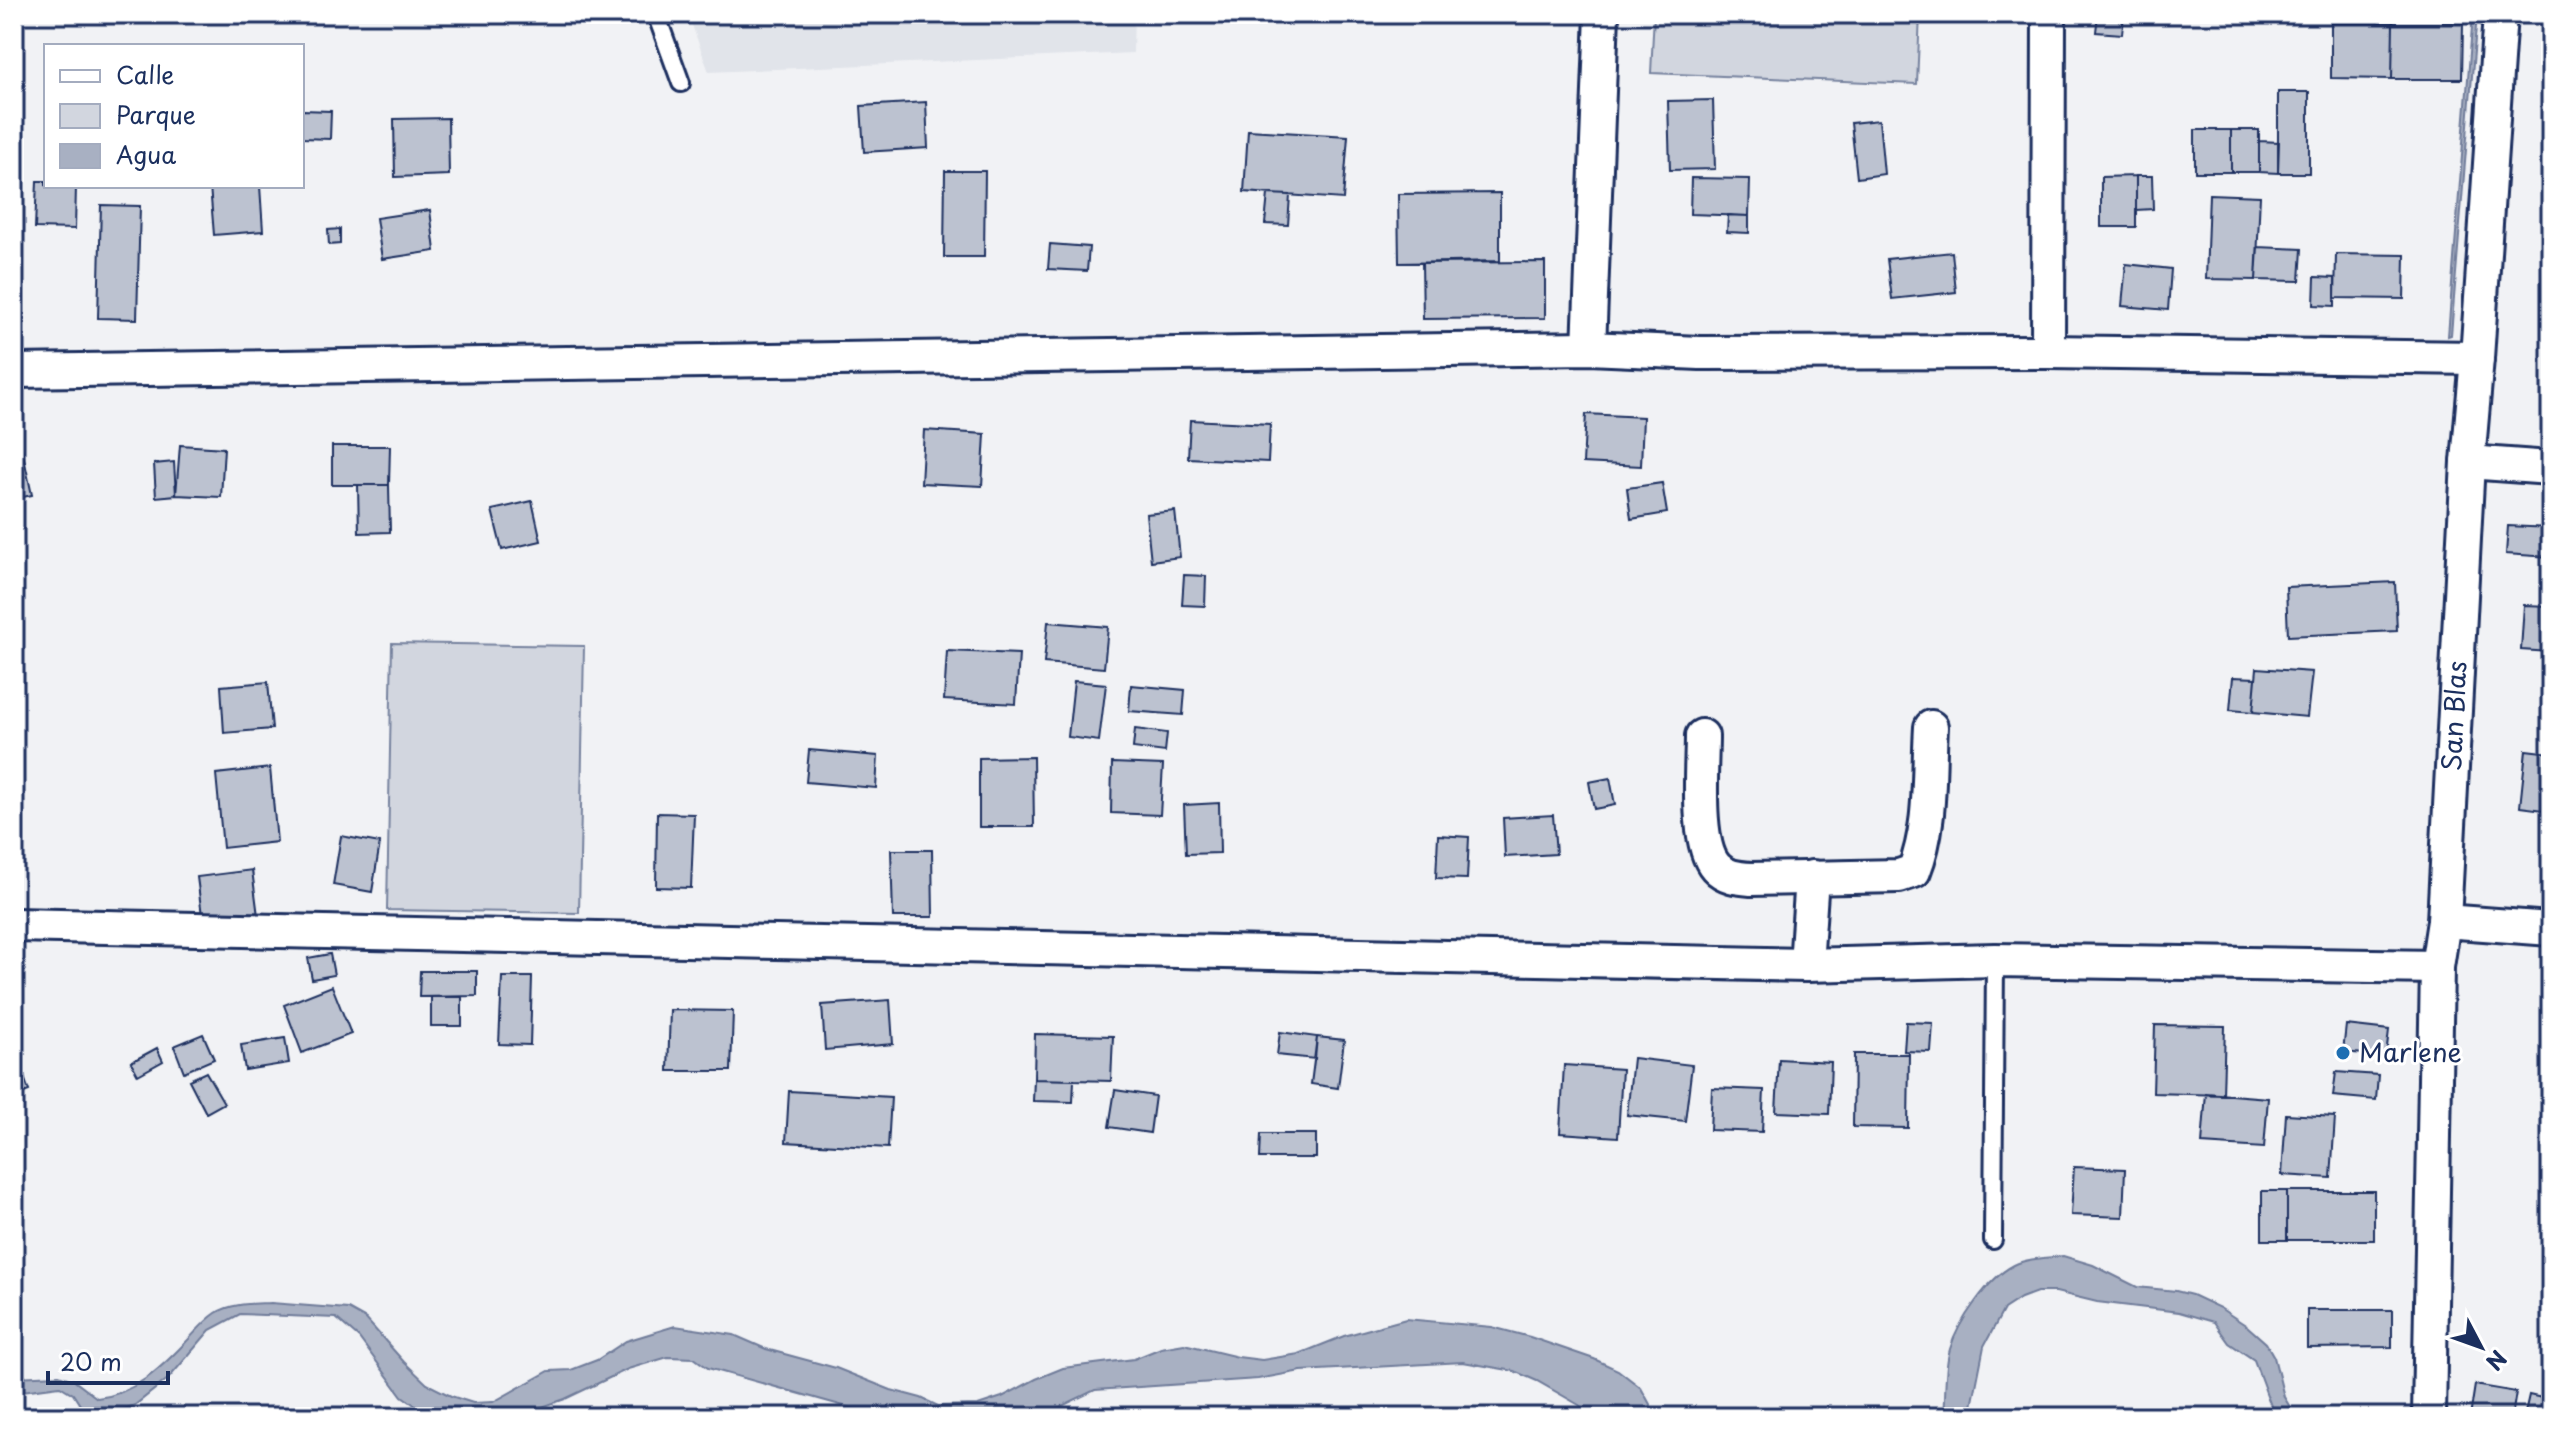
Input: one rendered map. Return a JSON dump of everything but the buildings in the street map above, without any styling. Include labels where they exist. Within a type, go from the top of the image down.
[{"type":"street","points":[[1589,348],[1602,14]]},
{"type":"street","points":[[2048,352],[2049,14]]},
{"type":"street","name":"San Blas","points":[[2429,1417],[2437,967],[2444,921],[2468,462],[2500,14]]},
{"type":"street","points":[[14,371],[1589,348],[1700,353],[2048,352],[2477,358]]},
{"type":"street","points":[[2468,462],[2551,468]]},
{"type":"street","points":[[1702,736],[1703,838],[1715,866],[1729,877],[1899,876],[1914,871],[1925,832],[1931,727]]},
{"type":"street","points":[[1806,965],[1812,877]]},
{"type":"street","points":[[2444,921],[2551,929]]},
{"type":"street","points":[[14,925],[1806,965],[1995,960],[2437,967]]},
{"type":"lane","points":[[656,14],[681,83]]},
{"type":"lane","points":[[1993,1240],[1995,960]]},
{"type":"shaded area","points":[[688,14],[1134,14],[1133,53],[709,72]]},
{"type":"green space","points":[[1654,14],[1920,14],[1917,84],[1651,73]]},
{"type":"green space","points":[[392,643],[584,646],[579,913],[387,910]]},
{"type":"water","points":[[2473,14],[2477,14],[2451,335],[2448,336]]},
{"type":"water","points":[[2063,1256],[2093,1265],[2137,1287],[2192,1295],[2220,1308],[2247,1326],[2266,1343],[2274,1357],[2284,1397],[2296,1417],[2275,1417],[2254,1360],[2229,1343],[2214,1322],[2179,1312],[2097,1302],[2056,1292],[2037,1292],[2004,1309],[1984,1346],[1970,1417],[1944,1417],[1950,1349],[1975,1302],[1994,1280],[2014,1265]]},
{"type":"water","points":[[271,1303],[348,1309],[366,1319],[427,1384],[473,1403],[493,1402],[549,1371],[571,1370],[597,1360],[626,1341],[675,1326],[734,1335],[766,1349],[836,1368],[938,1406],[978,1405],[1063,1368],[1134,1359],[1161,1348],[1184,1344],[1262,1360],[1299,1354],[1344,1336],[1406,1319],[1492,1327],[1594,1359],[1618,1370],[1641,1388],[1657,1417],[1592,1417],[1579,1405],[1514,1371],[1463,1362],[1301,1371],[1258,1379],[1095,1390],[1039,1417],[883,1417],[708,1368],[694,1358],[668,1357],[628,1369],[565,1399],[519,1415],[453,1417],[419,1408],[402,1396],[359,1338],[336,1318],[240,1314],[210,1330],[169,1378],[135,1405],[113,1413],[94,1416],[82,1408],[73,1394],[60,1386],[14,1392],[14,1377],[59,1375],[73,1380],[97,1398],[123,1392],[156,1371],[216,1313],[235,1306]]},
{"type":"place","name":"Marlene","points":[[2343,1053]]}]
